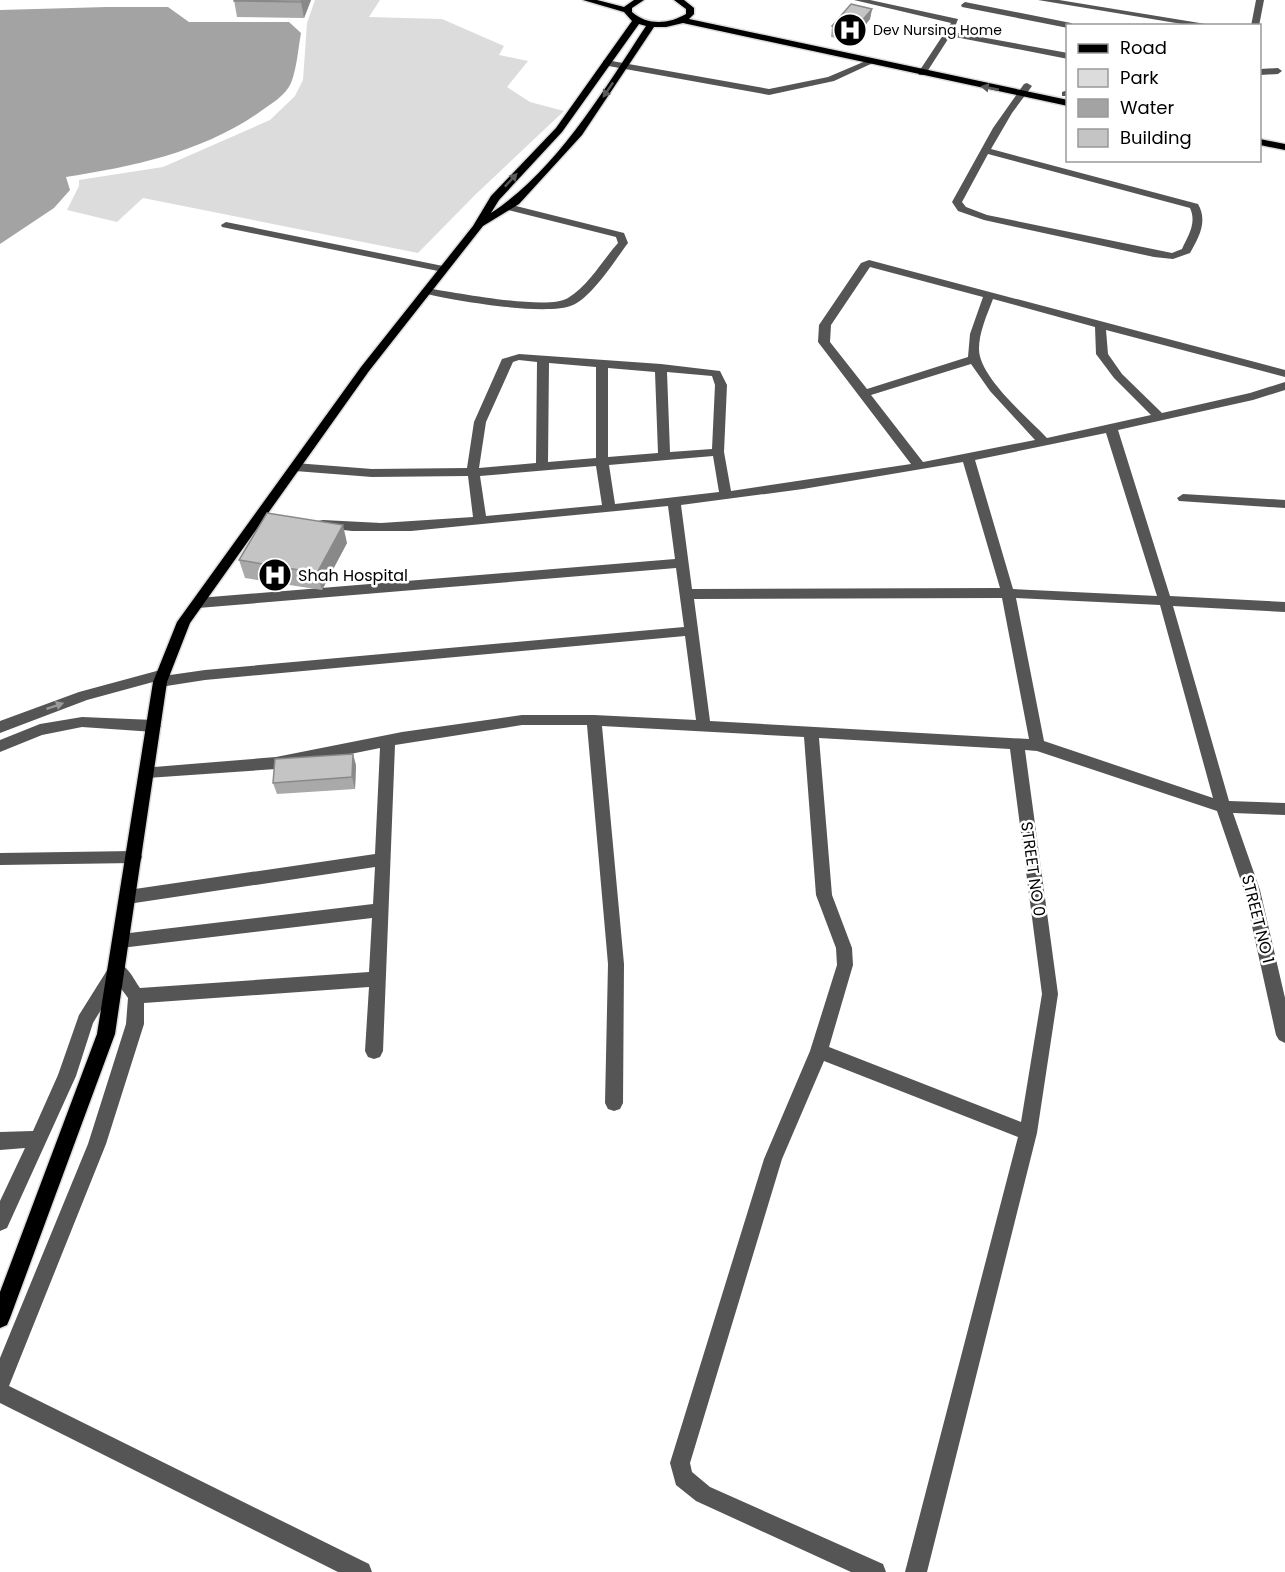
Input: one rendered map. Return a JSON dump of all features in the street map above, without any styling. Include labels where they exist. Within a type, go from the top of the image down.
[{"type":"main road","points":[[587,0],[628,11],[637,20],[652,24],[682,20],[871,62],[925,69]]},
{"type":"main road","points":[[628,11],[628,7],[637,0]]},
{"type":"main road","points":[[680,0],[690,8],[690,14]]},
{"type":"main road","points":[[682,20],[690,14]]},
{"type":"main road","points":[[690,14],[925,69],[1024,90],[1066,96]]},
{"type":"main road","points":[[0,1318],[106,1034],[162,678],[184,622],[265,517],[295,467],[365,369],[477,227],[495,198],[559,130],[637,20]]},
{"type":"main road","points":[[477,227],[508,207],[579,133],[652,24]]},
{"type":"main road","points":[[574,108],[594,111]]},
{"type":"main road","points":[[1261,134],[1285,139]]},
{"type":"main road","points":[[1261,142],[1285,147]]},
{"type":"street","points":[[856,0],[955,21]]},
{"type":"street","points":[[1044,0],[1149,13],[1204,24]]},
{"type":"street","points":[[1255,24],[1260,0]]},
{"type":"street","points":[[925,69],[967,2],[1066,25]]},
{"type":"street","points":[[1147,24],[1149,13]]},
{"type":"street","points":[[947,33],[1066,56]]},
{"type":"street","points":[[606,63],[770,92],[831,79],[871,62]]},
{"type":"street","points":[[1261,72],[1278,71]]},
{"type":"street","points":[[986,151],[1194,206],[1198,211],[1199,222],[1186,251],[1173,256],[1154,254],[984,217],[962,209],[957,202],[986,151],[1024,90]]},
{"type":"street","points":[[426,291],[531,304],[568,303],[623,243],[620,234],[508,207]]},
{"type":"street","points":[[226,225],[443,269]]},
{"type":"street","points":[[919,465],[824,342],[825,325],[865,265],[876,264],[1285,374]]},
{"type":"street","points":[[989,295],[974,341],[974,359],[989,383],[1044,442]]},
{"type":"street","points":[[1100,325],[1102,354],[1118,376],[1159,417]]},
{"type":"street","points":[[480,520],[472,463],[480,422],[508,359],[519,357],[710,371],[720,377],[718,452],[726,495]]},
{"type":"street","points":[[542,467],[543,359]]},
{"type":"street","points":[[864,394],[974,359]]},
{"type":"street","points":[[602,363],[602,462],[609,509]]},
{"type":"street","points":[[661,367],[664,457]]},
{"type":"street","points":[[315,523],[359,528],[480,520],[609,509],[726,495],[968,457],[1253,396],[1285,386]]},
{"type":"street","name":"STREET NO 1","points":[[1110,428],[1165,601],[1223,807],[1252,890],[1285,1035]]},
{"type":"street","points":[[295,467],[372,473],[474,472],[718,452]]},
{"type":"street","points":[[968,457],[1008,593],[1037,745]]},
{"type":"street","points":[[1183,498],[1285,504]]},
{"type":"street","points":[[674,502],[704,728]]},
{"type":"street","points":[[198,603],[682,563]]},
{"type":"street","points":[[686,594],[1008,593],[1285,607]]},
{"type":"street","points":[[0,727],[84,696],[162,678],[691,631]]},
{"type":"street","points":[[147,772],[276,763],[388,743],[402,738],[522,720],[594,720],[1037,745],[1223,807],[1285,809]]},
{"type":"street","points":[[594,720],[616,964],[614,1103]]},
{"type":"street","points":[[0,746],[40,730],[82,722],[154,726]]},
{"type":"street","points":[[811,734],[824,895],[836,919],[844,948],[845,965],[819,1051],[773,1159],[680,1463],[683,1478],[703,1494],[874,1572]]},
{"type":"street","points":[[374,1051],[388,743]]},
{"type":"street","name":"STREET NO 0","points":[[916,1572],[1028,1133],[1050,994],[1017,744]]},
{"type":"street","points":[[0,859],[134,856]]},
{"type":"street","points":[[128,897],[382,859]]},
{"type":"street","points":[[121,941],[380,910]]},
{"type":"street","points":[[0,1222],[67,1076],[85,1020],[117,969],[136,996],[135,1023],[97,1144],[0,1382]]},
{"type":"street","points":[[136,996],[377,979]]},
{"type":"street","points":[[819,1051],[1028,1133]]},
{"type":"street","points":[[0,1141],[38,1139]]},
{"type":"street","points":[[0,1392],[361,1572]]},
{"type":"green space","points":[[315,0],[380,0],[369,17],[442,19],[504,46],[499,55],[528,61],[507,87],[530,102],[564,111],[475,195],[418,253],[143,198],[117,222],[67,210],[79,186],[79,180],[163,167],[270,120],[295,96],[303,80],[307,23]]},
{"type":"water","points":[[168,7],[189,22],[289,22],[301,33],[291,83],[274,102],[216,137],[143,162],[66,177],[70,190],[54,208],[0,244],[0,10]]},
{"type":"building","points":[[234,0],[302,0],[301,2]]},
{"type":"building","points":[[851,4],[872,9],[854,30],[832,26]]},
{"type":"building","points":[[267,513],[343,525],[317,573],[239,560]]},
{"type":"building","points":[[353,754],[352,777],[273,783],[275,759]]},
{"type":"place","name":"Dev Nursing Home","points":[[850,30]]},
{"type":"place","name":"Shah Hospital","points":[[275,575]]}]
